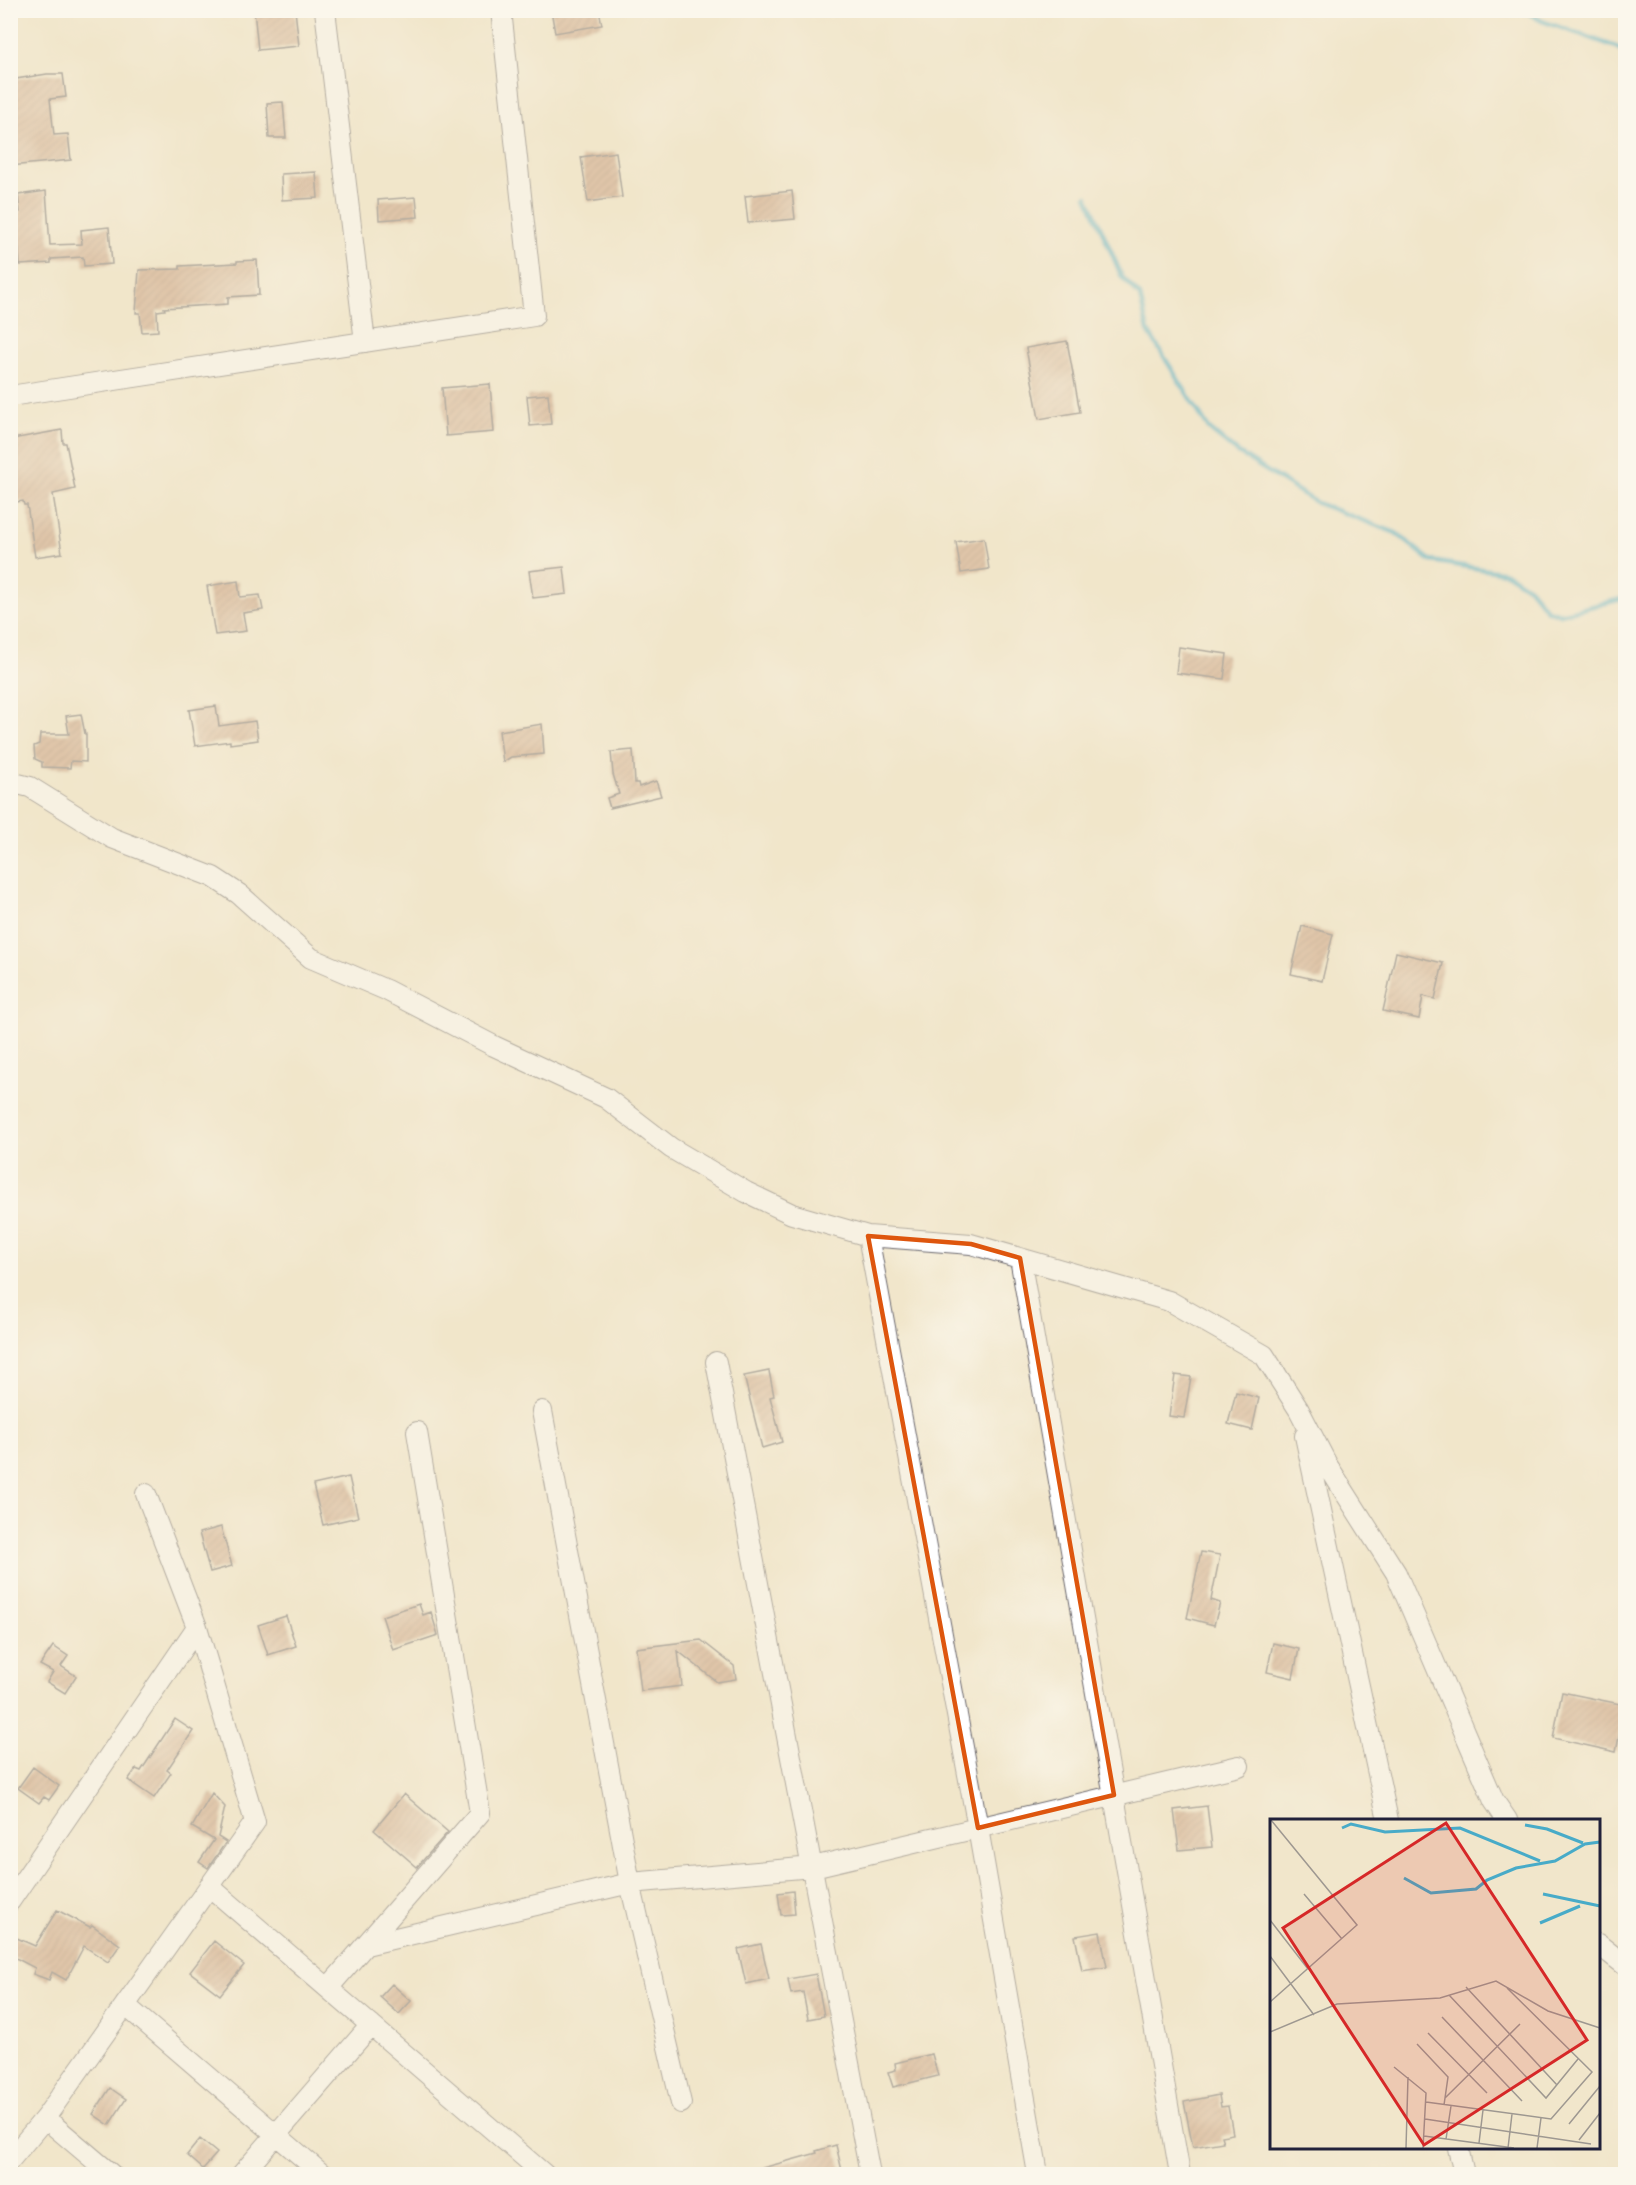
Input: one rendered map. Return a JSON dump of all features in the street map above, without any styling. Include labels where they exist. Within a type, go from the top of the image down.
[{"type":"street","points":[[325,10],[365,342]]},
{"type":"street","points":[[10,396],[534,316],[501,10]]},
{"type":"street","points":[[10,782],[30,787],[112,838],[213,877],[239,894],[311,958],[386,990],[494,1046],[606,1098],[671,1148],[746,1192],[792,1214],[868,1236],[971,1244],[1169,1301],[1264,1355],[1299,1410],[1328,1466],[1396,1573],[1494,1801],[1506,1819]]},
{"type":"street","points":[[868,1236],[978,1828],[1038,2175]]},
{"type":"street","points":[[1020,1258],[1180,2175]]},
{"type":"street","points":[[716,1362],[870,2175]]},
{"type":"street","points":[[1299,1410],[1388,1819]]},
{"type":"street","points":[[542,1411],[630,1883],[681,2103]]},
{"type":"street","points":[[328,1988],[480,1813],[417,1432]]},
{"type":"street","points":[[10,2160],[45,2118],[255,1822],[197,1627],[146,1494]]},
{"type":"street","points":[[10,1901],[197,1627]]},
{"type":"street","points":[[366,1945],[630,1883],[813,1867],[1239,1766]]},
{"type":"street","points":[[209,1886],[544,2175]]},
{"type":"street","points":[[1600,1945],[1626,1966]]},
{"type":"street","points":[[125,2005],[322,2175]]},
{"type":"street","points":[[242,2175],[371,2025]]},
{"type":"street","points":[[45,2118],[111,2175]]},
{"type":"street","points":[[1458,2149],[1464,2175]]},
{"type":"highlighted area","points":[[868,1236],[971,1244],[1020,1258],[1114,1795],[978,1828]]},
{"type":"building","points":[[254,10],[295,10],[299,46],[258,50]]},
{"type":"building","points":[[551,10],[599,10],[602,25],[555,33]]},
{"type":"building","points":[[63,74],[66,97],[50,99],[54,135],[68,134],[71,160],[10,166],[10,80]]},
{"type":"building","points":[[283,102],[286,138],[269,138],[267,103]]},
{"type":"building","points":[[616,152],[622,197],[588,202],[581,157]]},
{"type":"building","points":[[316,172],[318,198],[282,200],[281,174]]},
{"type":"building","points":[[46,191],[50,245],[82,244],[81,230],[109,227],[112,264],[84,266],[83,257],[51,259],[51,263],[20,265],[16,213],[20,212],[18,195]]},
{"type":"building","points":[[792,191],[795,219],[748,223],[745,196]]},
{"type":"building","points":[[416,197],[418,217],[379,220],[378,200]]},
{"type":"building","points":[[257,260],[259,295],[228,297],[228,304],[164,308],[165,310],[157,311],[158,331],[142,332],[140,313],[136,313],[139,270],[180,269],[180,266]]},
{"type":"building","points":[[1067,341],[1080,412],[1039,419],[1026,348]]},
{"type":"building","points":[[490,384],[494,432],[446,436],[442,388]]},
{"type":"building","points":[[548,394],[551,424],[530,426],[527,396]]},
{"type":"building","points":[[62,430],[63,443],[66,443],[75,489],[53,494],[62,553],[35,557],[27,505],[24,505],[23,501],[10,503],[10,472],[15,472],[12,439]]},
{"type":"building","points":[[984,538],[989,569],[961,573],[956,542]]},
{"type":"building","points":[[564,567],[567,594],[533,598],[529,571]]},
{"type":"building","points":[[238,581],[240,597],[260,595],[263,610],[243,613],[246,631],[215,635],[207,586]]},
{"type":"building","points":[[1179,647],[1227,654],[1224,679],[1176,673]]},
{"type":"building","points":[[216,706],[219,726],[255,721],[258,740],[195,746],[189,710]]},
{"type":"building","points":[[81,714],[86,734],[86,762],[71,761],[70,768],[42,767],[42,762],[35,759],[34,746],[39,744],[40,734],[69,734],[66,716]]},
{"type":"building","points":[[542,724],[544,754],[511,757],[503,762],[499,731]]},
{"type":"building","points":[[633,750],[635,783],[638,783],[639,787],[656,781],[661,796],[610,808],[607,798],[619,794],[613,774],[611,752]]},
{"type":"building","points":[[1302,926],[1333,934],[1322,981],[1291,974]]},
{"type":"building","points":[[1396,952],[1443,963],[1435,999],[1423,996],[1419,1019],[1383,1011]]},
{"type":"building","points":[[769,1371],[774,1396],[770,1397],[782,1442],[762,1448],[744,1376]]},
{"type":"building","points":[[1175,1375],[1191,1377],[1184,1418],[1169,1416]]},
{"type":"building","points":[[1236,1392],[1259,1398],[1252,1430],[1228,1424]]},
{"type":"building","points":[[349,1477],[358,1517],[323,1525],[313,1485]]},
{"type":"building","points":[[221,1527],[232,1566],[210,1572],[199,1533]]},
{"type":"building","points":[[1201,1552],[1220,1555],[1211,1600],[1220,1603],[1214,1625],[1187,1618]]},
{"type":"building","points":[[419,1604],[423,1615],[431,1612],[438,1635],[393,1650],[382,1616]]},
{"type":"building","points":[[286,1616],[296,1646],[268,1655],[258,1625]]},
{"type":"building","points":[[701,1640],[734,1666],[736,1679],[717,1682],[678,1651],[682,1686],[641,1691],[636,1648]]},
{"type":"building","points":[[1273,1643],[1299,1649],[1293,1678],[1267,1672]]},
{"type":"building","points":[[53,1646],[68,1656],[61,1666],[76,1676],[65,1693],[47,1682],[53,1672],[40,1665]]},
{"type":"building","points":[[1562,1692],[1625,1705],[1616,1752],[1553,1738]]},
{"type":"building","points":[[175,1719],[193,1731],[167,1770],[171,1773],[154,1798],[128,1780],[136,1769],[141,1771]]},
{"type":"building","points":[[33,1767],[59,1786],[49,1800],[44,1797],[39,1803],[18,1788]]},
{"type":"building","points":[[212,1793],[225,1807],[218,1837],[226,1842],[208,1868],[199,1862],[214,1840],[192,1827]]},
{"type":"building","points":[[404,1794],[448,1832],[417,1867],[374,1830]]},
{"type":"building","points":[[1207,1806],[1212,1847],[1179,1850],[1174,1810]]},
{"type":"building","points":[[793,1891],[795,1914],[781,1915],[778,1893]]},
{"type":"building","points":[[57,1910],[90,1927],[92,1925],[120,1945],[108,1962],[84,1946],[66,1980],[52,1972],[49,1980],[33,1974],[35,1968],[10,1955],[10,1935],[35,1946]]},
{"type":"building","points":[[1100,1932],[1107,1967],[1082,1971],[1075,1936]]},
{"type":"building","points":[[214,1941],[244,1965],[220,1995],[190,1972]]},
{"type":"building","points":[[761,1944],[769,1979],[746,1984],[738,1949]]},
{"type":"building","points":[[816,1974],[824,2016],[808,2019],[803,1992],[791,1994],[788,1979]]},
{"type":"building","points":[[392,1984],[411,2001],[399,2014],[380,1997]]},
{"type":"building","points":[[932,2054],[938,2076],[893,2087],[888,2072],[896,2070],[895,2063]]},
{"type":"building","points":[[110,2088],[126,2099],[109,2125],[93,2114]]},
{"type":"building","points":[[1219,2095],[1221,2107],[1228,2106],[1233,2134],[1221,2136],[1223,2142],[1193,2147],[1184,2102]]},
{"type":"building","points":[[200,2139],[217,2153],[203,2169],[187,2155]]},
{"type":"building","points":[[836,2145],[843,2175],[756,2175],[755,2170],[817,2153],[816,2151]]},
{"type":"waterway","points":[[1523,10],[1542,21],[1616,47],[1626,53]]},
{"type":"waterway","points":[[1087,196],[1122,277],[1140,296],[1148,331],[1209,429],[1237,452],[1317,503],[1396,533],[1431,561],[1506,573],[1529,588],[1547,610],[1560,614],[1626,598]]}]
